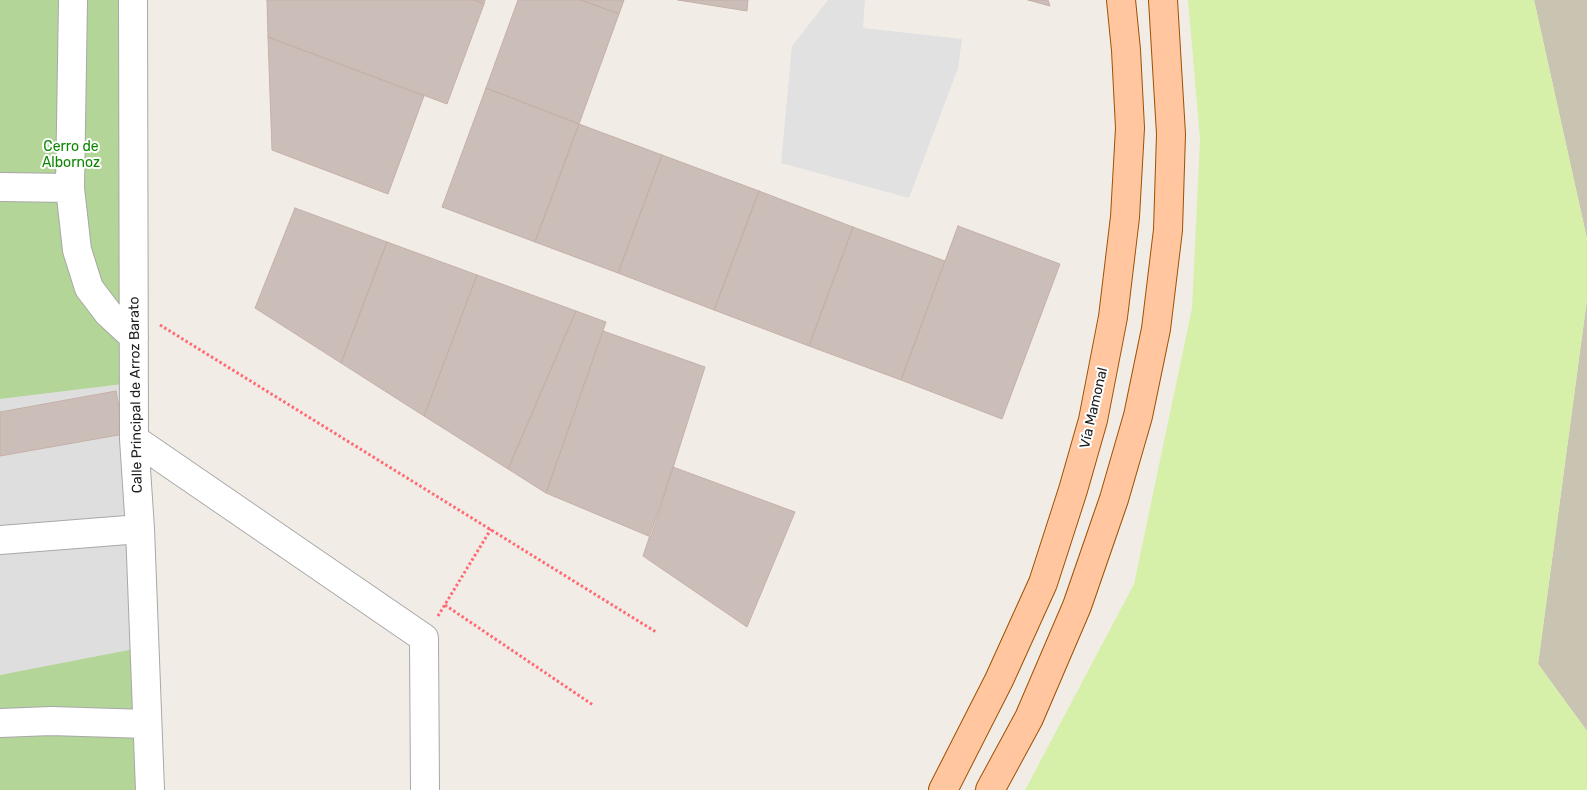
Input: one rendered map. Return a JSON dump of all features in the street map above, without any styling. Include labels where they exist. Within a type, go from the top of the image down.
[{"type":"main road","name":"Vía Mamonal","points":[[944,790],[1000,680],[1043,583],[1074,490],[1093,420],[1113,317],[1125,217],[1130,128],[1121,0]]},
{"type":"main road","points":[[990,790],[1029,718],[1077,606],[1114,499],[1138,416],[1156,329],[1168,230],[1171,134],[1163,0]]},
{"type":"street","points":[[73,0],[70,188],[77,250],[89,288],[108,312],[134,337]]},
{"type":"street","name":"Calle Principal de Arroz Barato","points":[[133,0],[134,439],[140,529],[150,790]]},
{"type":"street","points":[[0,187],[70,188]]},
{"type":"street","points":[[134,439],[424,638],[425,790]]},
{"type":"street","points":[[0,540],[140,529]]},
{"type":"street","points":[[0,723],[51,721],[147,724]]},
{"type":"path","points":[[134,309],[656,632]]},
{"type":"path","points":[[424,638],[491,529]]},
{"type":"path","points":[[445,605],[592,705]]},
{"type":"shaded area","points":[[828,0],[865,0],[863,28],[962,39],[958,68],[909,198],[781,163],[792,46]]},
{"type":"shaded area","points":[[1534,0],[1587,0],[1587,239]]},
{"type":"shaded area","points":[[1587,299],[1587,731],[1538,664]]},
{"type":"shaded area","points":[[140,382],[149,646],[0,675],[0,399]]},
{"type":"green space","name":"Cerro de Albornoz","points":[[0,0],[144,0],[140,382],[0,399]]},
{"type":"green space","points":[[1188,0],[1534,0],[1587,239],[1587,299],[1538,664],[1587,731],[1587,790],[1025,790],[1134,584],[1192,308],[1200,139]]},
{"type":"green space","points":[[149,646],[157,790],[0,790],[0,675]]},
{"type":"building","points":[[267,0],[473,0],[484,4],[447,104],[268,37]]},
{"type":"building","points":[[473,0],[485,0],[484,4]]},
{"type":"building","points":[[518,0],[581,0],[619,14],[579,124],[486,88]]},
{"type":"building","points":[[581,0],[624,0],[619,14]]},
{"type":"building","points":[[678,0],[748,0],[747,11]]},
{"type":"building","points":[[1028,0],[1048,0],[1050,6]]},
{"type":"building","points":[[268,37],[424,96],[388,194],[272,150]]},
{"type":"building","points":[[486,88],[579,124],[535,242],[442,207]]},
{"type":"building","points":[[579,124],[662,155],[618,273],[535,242]]},
{"type":"building","points":[[662,155],[759,191],[714,310],[618,273]]},
{"type":"building","points":[[759,191],[853,227],[809,346],[714,310]]},
{"type":"building","points":[[295,208],[387,242],[341,363],[255,308]]},
{"type":"building","points":[[958,226],[1060,264],[1002,419],[901,380]]},
{"type":"building","points":[[853,227],[945,261],[901,380],[809,346]]},
{"type":"building","points":[[387,242],[477,275],[424,416],[341,363]]},
{"type":"building","points":[[477,275],[576,311],[508,469],[424,416]]},
{"type":"building","points":[[576,311],[606,322],[546,493],[508,469]]},
{"type":"building","points":[[603,331],[705,367],[651,537],[546,493]]},
{"type":"building","points":[[116,391],[124,434],[0,456],[0,412]]},
{"type":"building","points":[[673,467],[795,512],[747,627],[643,556]]}]
